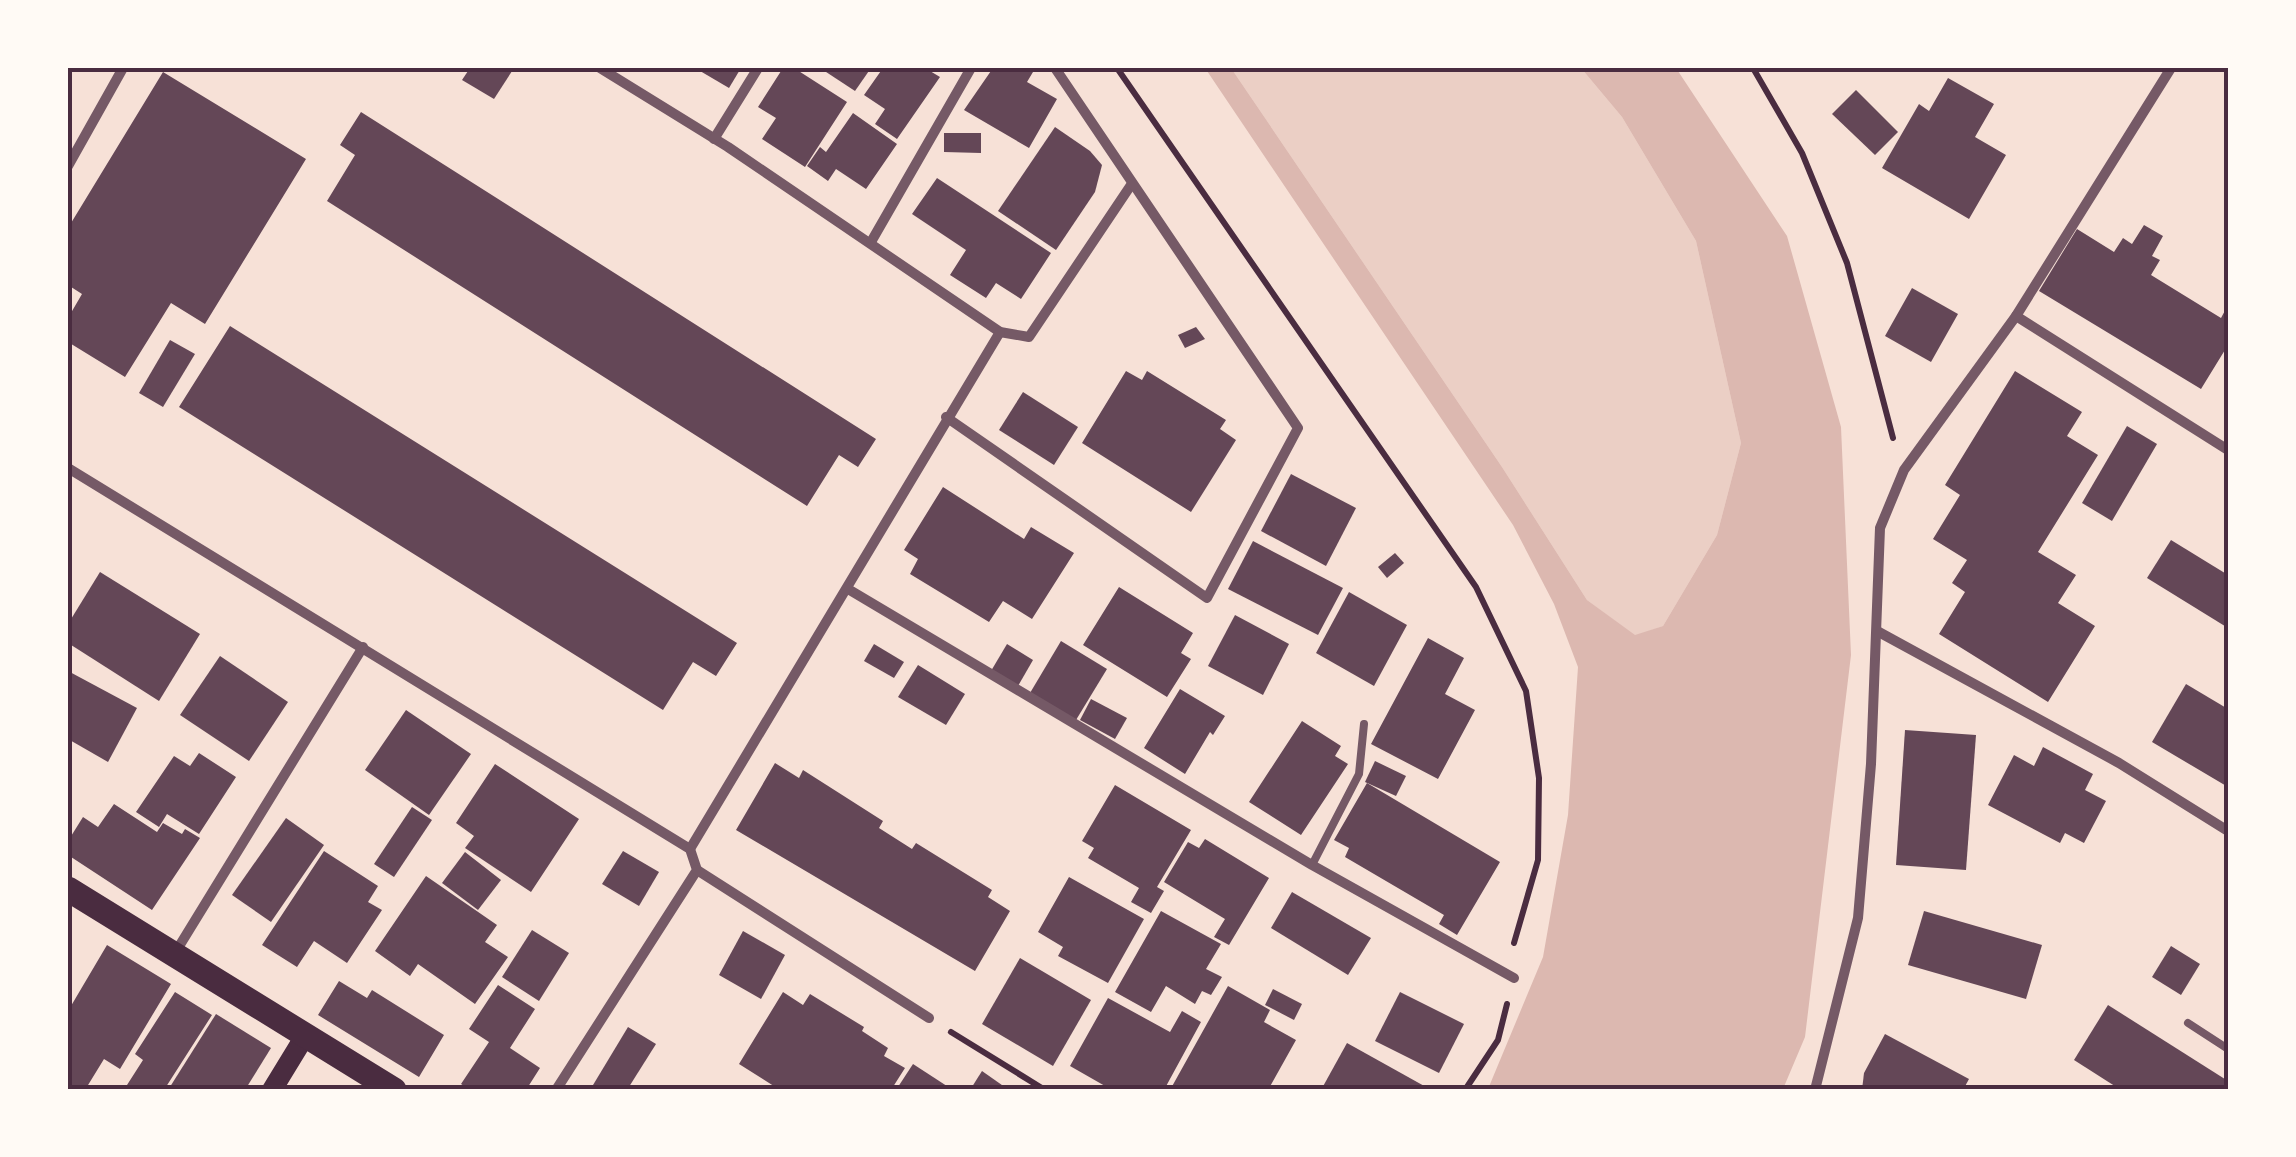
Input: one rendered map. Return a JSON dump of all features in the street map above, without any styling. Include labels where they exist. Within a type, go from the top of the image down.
[{"type":"main road","points":[[68,890],[394,1090]]},
{"type":"main road","points":[[272,1090],[305,1036]]},
{"type":"street","points":[[68,166],[124,68]]},
{"type":"street","points":[[600,68],[871,242],[1000,332],[1029,338],[1131,184]]},
{"type":"street","points":[[714,139],[758,68]]},
{"type":"street","points":[[871,242],[970,68]]},
{"type":"street","points":[[946,418],[1206,598],[1298,428],[1055,68]]},
{"type":"street","points":[[1815,1090],[1858,918],[1871,764],[1880,528],[1904,470],[2016,316],[2171,68]]},
{"type":"street","points":[[2016,316],[2228,450]]},
{"type":"street","points":[[690,849],[1000,332]]},
{"type":"street","points":[[68,468],[690,849],[697,870],[929,1018]]},
{"type":"street","points":[[848,589],[1312,866],[1514,978]]},
{"type":"street","points":[[1876,631],[2119,762],[2228,831]]},
{"type":"street","points":[[175,954],[363,647]]},
{"type":"street","points":[[556,1090],[697,870]]},
{"type":"lane","points":[[1312,866],[1359,774],[1364,724]]},
{"type":"lane","points":[[2188,1023],[2228,1049]]},
{"type":"path","points":[[1117,68],[1476,587],[1526,691],[1539,778],[1538,860],[1509,960],[1514,978],[1498,1040],[1465,1090]]},
{"type":"path","points":[[1753,68],[1802,154],[1846,263],[1881,402],[1904,470]]},
{"type":"path","points":[[929,1018],[1045,1090]]},
{"type":"shaded area","points":[[1205,68],[1231,68],[1502,467],[1587,600],[1635,635],[1663,626],[1717,535],[1741,443],[1696,241],[1622,117],[1581,68],[1676,68],[1787,236],[1841,427],[1851,655],[1805,1037],[1783,1089],[1488,1089],[1543,957],[1568,815],[1578,667],[1554,604],[1513,525]]},
{"type":"shaded area","points":[[1231,68],[1581,68],[1622,117],[1696,241],[1741,443],[1717,535],[1663,626],[1635,636],[1587,600],[1502,467]]},
{"type":"building","points":[[470,68],[514,68],[494,99],[462,80]]},
{"type":"building","points":[[695,68],[741,68],[729,88]]},
{"type":"building","points":[[783,68],[794,68],[847,102],[805,167],[762,139],[776,118],[758,107]]},
{"type":"building","points":[[820,68],[871,68],[855,91]]},
{"type":"building","points":[[883,68],[925,68],[940,77],[897,139],[875,124],[885,109],[864,95]]},
{"type":"building","points":[[993,68],[1025,68],[1033,72],[1027,82],[1057,99],[1029,148],[964,110]]},
{"type":"building","points":[[163,72],[306,159],[205,324],[171,303],[125,377],[68,342],[68,318],[82,294],[68,285],[68,228]]},
{"type":"building","points":[[1948,78],[1994,104],[1975,137],[2006,155],[1969,219],[1882,168],[1919,104],[1929,111]]},
{"type":"building","points":[[1856,90],[1898,132],[1875,155],[1832,114]]},
{"type":"building","points":[[361,112],[876,439],[858,467],[839,455],[807,506],[327,201],[355,155],[340,145]]},
{"type":"building","points":[[853,113],[897,144],[866,189],[836,169],[828,181],[807,166],[820,147],[826,152]]},
{"type":"building","points":[[1055,127],[1090,151],[1102,165],[1095,192],[1056,250],[998,211]]},
{"type":"building","points":[[944,133],[981,133],[981,153],[944,152]]},
{"type":"building","points":[[937,178],[1051,253],[1021,299],[996,283],[986,298],[950,275],[966,250],[912,214]]},
{"type":"building","points":[[2144,225],[2163,236],[2152,256],[2160,260],[2151,275],[2221,318],[2228,305],[2228,345],[2201,389],[2039,291],[2077,229],[2114,252],[2123,238],[2132,244]]},
{"type":"building","points":[[1912,288],[1958,314],[1931,362],[1885,336]]},
{"type":"building","points":[[230,326],[737,643],[716,676],[693,662],[663,710],[179,407]]},
{"type":"building","points":[[1196,327],[1205,339],[1185,348],[1178,335]]},
{"type":"building","points":[[170,340],[195,354],[163,407],[139,393]]},
{"type":"building","points":[[1126,371],[1142,380],[1147,371],[1226,420],[1220,429],[1236,440],[1191,512],[1082,443]]},
{"type":"building","points":[[2015,371],[2082,412],[2067,436],[2098,455],[2038,552],[2076,575],[2058,603],[2095,626],[2048,702],[1939,634],[1965,592],[1952,583],[1967,560],[1933,539],[1960,495],[1945,485]]},
{"type":"building","points":[[1023,392],[1078,427],[1054,465],[999,430]]},
{"type":"building","points":[[2127,426],[2157,444],[2112,521],[2082,503]]},
{"type":"building","points":[[1291,474],[1356,508],[1326,566],[1261,531]]},
{"type":"building","points":[[943,487],[1024,539],[1031,527],[1074,553],[1032,619],[1003,601],[989,622],[910,574],[918,559],[904,550]]},
{"type":"building","points":[[2171,540],[2228,575],[2228,628],[2147,578]]},
{"type":"building","points":[[1253,541],[1343,588],[1318,635],[1228,589]]},
{"type":"building","points":[[1395,553],[1404,563],[1387,578],[1378,567]]},
{"type":"building","points":[[100,572],[200,634],[159,701],[68,643],[68,624]]},
{"type":"building","points":[[1119,587],[1193,633],[1181,653],[1191,659],[1167,697],[1083,645]]},
{"type":"building","points":[[1349,592],[1407,625],[1374,686],[1316,653]]},
{"type":"building","points":[[1235,615],[1289,644],[1263,695],[1208,666]]},
{"type":"building","points":[[1428,638],[1464,658],[1445,694],[1475,710],[1438,779],[1371,744]]},
{"type":"building","points":[[1061,641],[1107,669],[1076,720],[1030,693]]},
{"type":"building","points":[[874,644],[904,662],[894,678],[864,661]]},
{"type":"building","points":[[1007,644],[1033,660],[1018,686],[991,671]]},
{"type":"building","points":[[220,656],[288,702],[249,761],[180,715]]},
{"type":"building","points":[[918,665],[965,694],[946,725],[898,697]]},
{"type":"building","points":[[68,671],[137,708],[108,762],[68,739]]},
{"type":"building","points":[[2186,684],[2228,709],[2228,787],[2152,742]]},
{"type":"building","points":[[1180,689],[1225,716],[1213,735],[1210,732],[1185,774],[1144,748]]},
{"type":"building","points":[[1091,699],[1127,718],[1115,739],[1080,720]]},
{"type":"building","points":[[406,710],[471,754],[429,815],[365,770]]},
{"type":"building","points":[[1302,721],[1341,746],[1335,756],[1348,764],[1301,835],[1249,802]]},
{"type":"building","points":[[1905,730],[1976,735],[1966,870],[1896,865]]},
{"type":"building","points":[[2043,747],[2093,774],[2085,790],[2106,801],[2084,843],[2065,833],[2060,843],[1988,805],[2014,755],[2034,766]]},
{"type":"building","points":[[199,753],[236,777],[199,834],[167,814],[159,827],[136,812],[174,756],[190,766]]},
{"type":"building","points":[[1375,761],[1406,776],[1396,796],[1365,782]]},
{"type":"building","points":[[775,763],[799,778],[803,770],[883,821],[879,828],[912,849],[916,843],[992,890],[988,897],[1010,911],[975,971],[736,830]]},
{"type":"building","points":[[495,764],[579,819],[531,892],[465,848],[474,836],[456,823]]},
{"type":"building","points":[[1367,783],[1500,862],[1457,935],[1439,924],[1444,915],[1345,857],[1349,848],[1334,840]]},
{"type":"building","points":[[1115,785],[1191,830],[1157,887],[1164,891],[1151,913],[1131,902],[1139,888],[1088,858],[1094,848],[1082,841]]},
{"type":"building","points":[[114,804],[157,832],[163,823],[182,834],[185,829],[200,838],[152,910],[68,855],[68,841],[83,817],[98,827]]},
{"type":"building","points":[[412,807],[432,820],[394,877],[374,864]]},
{"type":"building","points":[[286,818],[324,845],[271,922],[232,895]]},
{"type":"building","points":[[1205,839],[1269,878],[1229,945],[1214,937],[1225,919],[1164,882],[1188,842],[1199,848]]},
{"type":"building","points":[[324,851],[378,886],[368,902],[382,910],[347,963],[314,941],[297,967],[262,945]]},
{"type":"building","points":[[623,851],[659,872],[639,906],[602,884]]},
{"type":"building","points":[[465,852],[501,880],[478,910],[442,883]]},
{"type":"building","points":[[426,876],[497,925],[485,942],[508,957],[475,1004],[418,964],[410,976],[375,951]]},
{"type":"building","points":[[1069,877],[1144,919],[1108,983],[1058,956],[1063,947],[1038,932]]},
{"type":"building","points":[[1292,892],[1371,938],[1348,975],[1271,928]]},
{"type":"building","points":[[1161,911],[1221,944],[1206,969],[1222,977],[1211,995],[1202,991],[1195,1004],[1166,986],[1151,1012],[1115,992]]},
{"type":"building","points":[[1924,911],[2042,945],[2026,999],[1908,965]]},
{"type":"building","points":[[532,930],[569,953],[539,1001],[502,977]]},
{"type":"building","points":[[743,931],[785,955],[761,999],[719,975]]},
{"type":"building","points":[[107,945],[171,984],[120,1069],[104,1059],[85,1090],[68,1090],[68,1011]]},
{"type":"building","points":[[2171,946],[2200,964],[2181,995],[2152,977]]},
{"type":"building","points":[[1020,958],[1091,1000],[1053,1066],[982,1024]]},
{"type":"building","points":[[339,981],[367,998],[372,990],[444,1035],[419,1077],[318,1015]]},
{"type":"building","points":[[498,985],[535,1009],[510,1048],[540,1068],[526,1090],[470,1090],[461,1084],[489,1042],[469,1029]]},
{"type":"building","points":[[1228,986],[1270,1010],[1264,1022],[1296,1040],[1268,1090],[1170,1090]]},
{"type":"building","points":[[1273,989],[1302,1004],[1294,1020],[1265,1005]]},
{"type":"building","points":[[175,992],[212,1015],[164,1090],[133,1090],[127,1085],[143,1060],[135,1054]]},
{"type":"building","points":[[783,992],[803,1005],[810,994],[864,1027],[862,1031],[888,1048],[884,1056],[905,1068],[891,1090],[780,1090],[739,1064]]},
{"type":"building","points":[[1400,992],[1464,1024],[1439,1073],[1375,1041]]},
{"type":"building","points":[[1108,998],[1170,1032],[1182,1011],[1201,1022],[1164,1090],[1112,1090],[1070,1066]]},
{"type":"building","points":[[2108,1005],[2228,1081],[2228,1090],[2121,1090],[2074,1060]]},
{"type":"building","points":[[216,1014],[271,1048],[245,1090],[168,1090]]},
{"type":"building","points":[[628,1027],[656,1044],[627,1090],[590,1090]]},
{"type":"building","points":[[1885,1034],[1969,1079],[1963,1090],[1862,1090],[1864,1073]]},
{"type":"building","points":[[1347,1043],[1426,1087],[1425,1090],[1321,1090]]},
{"type":"building","points":[[913,1064],[953,1090],[896,1090]]},
{"type":"building","points":[[982,1071],[1009,1090],[970,1090]]}]
